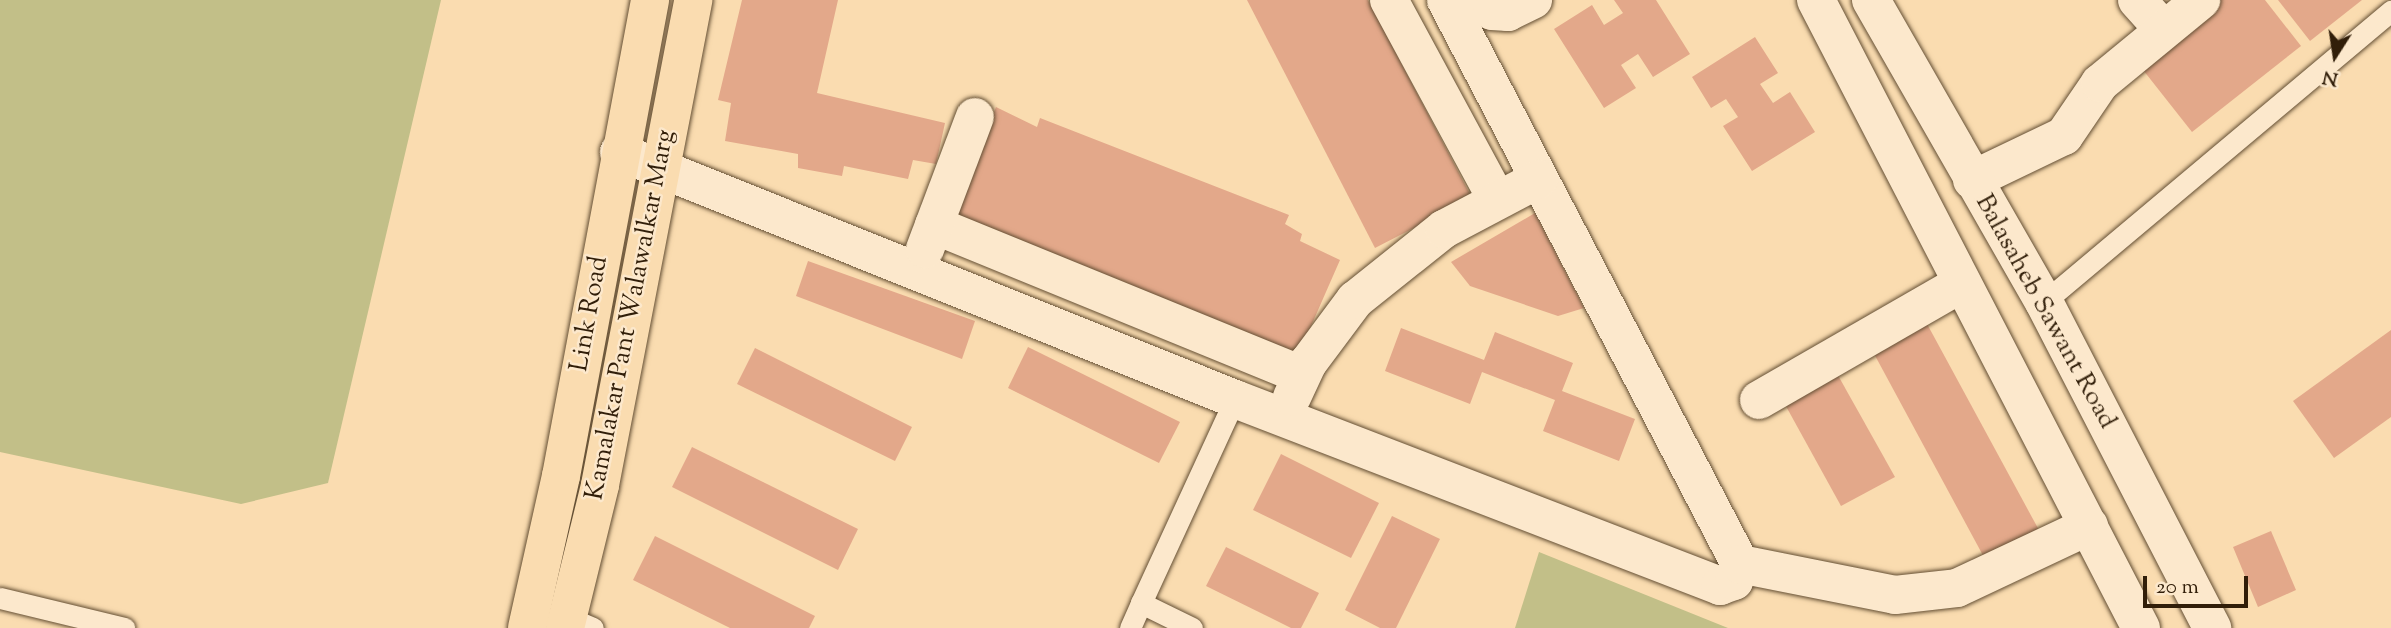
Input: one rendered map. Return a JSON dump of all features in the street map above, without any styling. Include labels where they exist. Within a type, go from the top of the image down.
[{"type":"main road","name":"Link Road","points":[[527,628],[561,476],[619,152],[650,0]]},
{"type":"main road","name":"Kamalakar Pant Walawalkar Marg","points":[[575,625],[693,0]]},
{"type":"street","points":[[1389,0],[1497,200]]},
{"type":"street","points":[[619,152],[660,166],[1283,418],[1720,586],[1734,581],[1740,564],[1446,0]]},
{"type":"street","points":[[1479,0],[1492,11],[1508,12],[1533,0]]},
{"type":"street","points":[[1816,0],[2141,628]]},
{"type":"street","name":"Balasaheb Sawant Road","points":[[1871,0],[2043,302],[2212,628]]},
{"type":"street","points":[[2137,0],[2164,30]]},
{"type":"street","points":[[1972,180],[2064,136],[2100,83],[2201,0]]},
{"type":"street","points":[[1450,113],[1493,90]]},
{"type":"street","points":[[917,271],[975,117]]},
{"type":"street","points":[[1283,418],[1301,375],[1355,300],[1444,229],[1539,179]]},
{"type":"street","points":[[934,225],[1301,375]]},
{"type":"street","points":[[1759,400],[1961,284]]},
{"type":"street","points":[[1235,399],[1253,356]]},
{"type":"street","points":[[1740,564],[1895,595],[1957,588],[2089,526]]},
{"type":"lane","points":[[2043,302],[2381,30],[2391,11]]},
{"type":"lane","points":[[1130,628],[1235,399]]},
{"type":"lane","points":[[0,598],[124,628]]},
{"type":"lane","points":[[1141,603],[1192,628]]},
{"type":"shaded area","points":[[0,0],[441,0],[328,483],[241,504],[0,452]]},
{"type":"shaded area","points":[[1539,552],[1728,628],[1515,628]]},
{"type":"building","points":[[742,0],[838,0],[817,93],[945,123],[936,164],[913,160],[908,179],[844,166],[842,176],[798,168],[798,154],[725,141],[731,103],[718,100]]},
{"type":"building","points":[[1247,0],[1368,0],[1472,198],[1375,248]]},
{"type":"building","points":[[1614,0],[1656,0],[1690,54],[1653,77],[1638,54],[1621,65],[1636,88],[1604,108],[1554,29],[1592,5],[1604,25],[1623,13]]},
{"type":"building","points":[[2214,0],[2265,0],[2301,46],[2192,132],[2136,61]]},
{"type":"building","points":[[2278,0],[2362,0],[2310,41]]},
{"type":"building","points":[[1755,37],[1778,73],[1760,84],[1773,103],[1790,92],[1815,132],[1752,171],[1723,126],[1738,117],[1726,99],[1711,108],[1692,77]]},
{"type":"building","points":[[996,107],[1037,127],[1040,118],[1289,215],[1285,224],[1302,234],[1300,241],[1340,260],[1297,358],[951,220]]},
{"type":"building","points":[[1535,213],[1584,308],[1558,316],[1470,286],[1451,262]]},
{"type":"building","points":[[808,261],[975,321],[962,359],[796,296]]},
{"type":"building","points":[[1926,322],[2040,532],[1986,561],[1872,350]]},
{"type":"building","points":[[1401,328],[1484,360],[1495,332],[1573,363],[1562,391],[1635,419],[1619,461],[1543,431],[1555,400],[1482,372],[1470,404],[1385,371]]},
{"type":"building","points":[[2391,330],[2391,417],[2334,458],[2293,401]]},
{"type":"building","points":[[1028,347],[1180,422],[1159,463],[1008,388]]},
{"type":"building","points":[[755,348],[912,427],[895,461],[737,384]]},
{"type":"building","points":[[1835,370],[1895,477],[1841,506],[1782,399]]},
{"type":"building","points":[[692,447],[858,529],[838,570],[672,487]]},
{"type":"building","points":[[1281,454],[1379,503],[1351,558],[1253,510]]},
{"type":"building","points":[[1392,516],[1440,539],[1396,628],[1380,628],[1345,610]]},
{"type":"building","points":[[2271,531],[2296,590],[2258,607],[2233,547]]},
{"type":"building","points":[[655,536],[815,616],[809,628],[730,628],[633,580]]},
{"type":"building","points":[[1226,547],[1319,593],[1301,628],[1291,628],[1206,586]]}]
